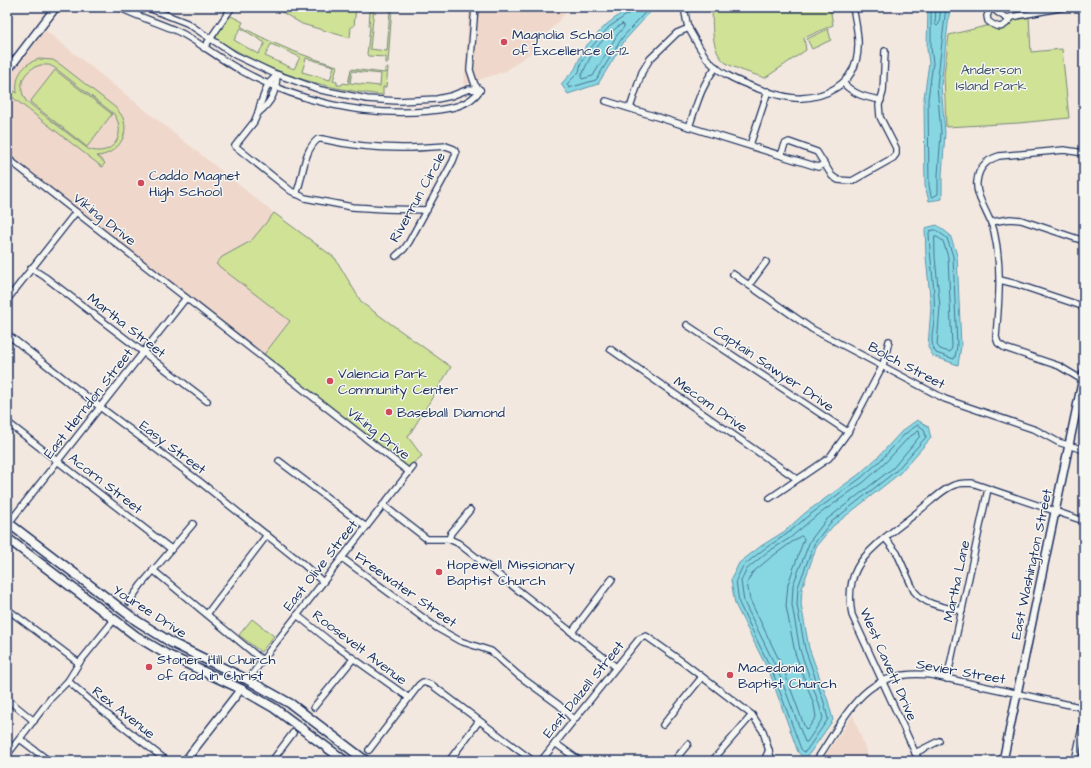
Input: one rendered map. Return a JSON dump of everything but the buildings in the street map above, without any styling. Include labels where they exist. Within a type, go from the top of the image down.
[{"type":"main road","name":"Youree Drive","points":[[8,524],[147,628],[182,648],[248,680],[291,704],[366,761]]},
{"type":"main road","name":"Youree Drive","points":[[7,538],[136,636],[166,654],[241,689],[286,716],[345,761]]},
{"type":"main road","points":[[241,689],[248,680]]},
{"type":"street","points":[[119,7],[144,19],[172,29],[241,71],[276,88],[334,105],[366,110],[397,112],[434,110],[457,107],[476,97],[480,90]]},
{"type":"street","points":[[146,7],[187,23],[235,55],[277,75],[322,90],[353,97],[406,101],[438,99],[469,89],[480,90]]},
{"type":"street","points":[[204,48],[232,7]]},
{"type":"street","points":[[475,7],[470,70],[475,85],[480,90]]},
{"type":"street","points":[[684,8],[689,28],[709,61],[716,67],[740,82],[783,96],[801,99],[822,95],[840,86],[850,74],[857,61],[858,36],[853,7]]},
{"type":"street","points":[[991,7],[987,16],[988,21],[996,27],[1002,27],[1012,17]]},
{"type":"street","points":[[995,7],[997,12],[1006,18],[1065,7]]},
{"type":"street","points":[[7,71],[56,8]]},
{"type":"street","points":[[630,108],[642,72],[650,59],[677,33],[689,28]]},
{"type":"street","points":[[781,155],[785,144],[789,142],[817,152],[832,176],[838,180],[852,181],[893,158],[896,154],[896,148],[880,117],[879,105],[883,92],[885,51]]},
{"type":"street","points":[[689,127],[702,88],[707,78],[716,67]]},
{"type":"street","points":[[277,75],[268,84],[252,125],[235,146],[296,194],[305,198],[346,206],[380,209],[427,210]]},
{"type":"street","points":[[258,112],[268,103],[276,88],[277,75]]},
{"type":"street","points":[[843,83],[850,90],[860,96],[881,100]]},
{"type":"street","points":[[750,146],[768,91]]},
{"type":"street","points":[[606,101],[818,167],[824,164]]},
{"type":"street","name":"Riverrun Circle","points":[[296,194],[306,160],[312,146],[318,140],[322,139],[380,148],[446,146],[454,149],[456,153],[453,161],[427,210],[407,246],[396,256]]},
{"type":"street","points":[[1084,153],[1064,150],[999,156],[984,164],[979,173],[977,183],[978,193],[991,222],[998,261],[1000,280],[996,337],[998,343],[1001,346],[1058,366],[1084,378]]},
{"type":"street","name":"Viking Drive","points":[[7,158],[296,383],[411,469]]},
{"type":"street","points":[[7,300],[76,212]]},
{"type":"street","points":[[991,222],[1010,219],[1021,220],[1084,241]]},
{"type":"street","points":[[749,285],[766,262]]},
{"type":"street","name":"Martha Street","points":[[31,268],[45,277],[207,401]]},
{"type":"street","name":"Bolch Street","points":[[733,274],[812,329],[883,365],[945,399],[1036,430],[1058,442],[1084,450]]},
{"type":"street","points":[[1000,280],[1016,284],[1084,309]]},
{"type":"street","name":"East Herndon Street","points":[[8,524],[187,299]]},
{"type":"street","name":"Captain Sawyer Drive","points":[[687,324],[848,432]]},
{"type":"street","name":"Easy Street","points":[[7,334],[100,407],[199,481],[303,564],[323,582]]},
{"type":"street","points":[[770,498],[829,458],[848,432],[883,365],[889,341]]},
{"type":"street","name":"Mecom Drive","points":[[610,349],[797,479]]},
{"type":"street","name":"East Washington Street","points":[[1003,761],[1084,378]]},
{"type":"street","name":"Acorn Street","points":[[7,422],[171,549]]},
{"type":"street","points":[[279,461],[366,527]]},
{"type":"street","name":"East Olive Street","points":[[248,680],[411,469]]},
{"type":"street","name":"West Cavett Drive","points":[[918,761],[856,626],[850,604],[850,593],[852,580],[858,566],[871,550],[950,486],[965,483],[972,483],[988,488],[1084,521]]},
{"type":"street","name":"Martha Lane","points":[[947,679],[988,488]]},
{"type":"street","points":[[383,505],[427,539],[449,540],[458,543],[616,667]]},
{"type":"street","points":[[449,540],[452,532],[470,510]]},
{"type":"street","points":[[129,602],[153,570],[193,524]]},
{"type":"street","points":[[207,614],[267,535]]},
{"type":"street","points":[[885,538],[897,553],[918,597],[930,603],[962,611]]},
{"type":"street","name":"Freewater Street","points":[[342,558],[437,628],[460,641],[491,651],[518,675],[559,705],[574,720]]},
{"type":"street","points":[[153,570],[262,660]]},
{"type":"street","points":[[572,632],[612,579]]},
{"type":"street","points":[[7,609],[80,663]]},
{"type":"street","name":"Roosevelt Avenue","points":[[297,615],[352,658],[409,698],[423,682],[432,685],[533,761]]},
{"type":"street","points":[[7,755],[51,698],[68,681],[80,663],[114,620]]},
{"type":"street","name":"East Dalzell Street","points":[[541,761],[639,639],[646,636],[702,677]]},
{"type":"street","points":[[314,707],[352,658]]},
{"type":"street","name":"Sevier Street","points":[[816,761],[847,713],[860,696],[872,686],[899,675],[931,675],[1084,708]]},
{"type":"street","points":[[663,725],[702,677],[752,715],[760,724],[772,761]]},
{"type":"street","name":"Rex Avenue","points":[[68,681],[99,708],[167,761]]},
{"type":"street","points":[[185,761],[241,689]]},
{"type":"street","points":[[369,750],[409,698]]},
{"type":"street","points":[[7,699],[34,721]]},
{"type":"street","points":[[712,761],[752,715]]},
{"type":"street","points":[[1075,761],[1084,718]]},
{"type":"street","points":[[449,761],[479,720]]},
{"type":"street","points":[[272,761],[293,734]]},
{"type":"street","points":[[20,739],[49,761]]},
{"type":"street","points":[[915,753],[939,741]]},
{"type":"street","points":[[555,743],[580,761]]},
{"type":"street","points":[[674,761],[688,744]]},
{"type":"street","points":[[764,761],[769,750]]},
{"type":"shaded area","name":"Magnolia School of Excellence 6-12","points":[[469,7],[571,7],[529,54],[506,71],[464,85]]},
{"type":"shaded area","name":"Caddo Magnet High School","points":[[45,30],[274,213],[251,241],[290,321],[264,355],[7,153],[7,80]]},
{"type":"shaded area","points":[[853,715],[870,761],[821,761],[843,730]]},
{"type":"green space","points":[[283,7],[356,7],[354,26],[351,27],[350,38],[302,24],[280,11]]},
{"type":"green space","points":[[372,7],[392,7],[388,63],[386,63],[386,57],[368,56],[367,54],[370,11],[372,11]],"holes":[[[374,8],[390,9],[387,51],[370,49]]]},
{"type":"green space","points":[[712,7],[718,7],[722,11],[742,10],[745,7],[830,7],[833,25],[804,38],[806,50],[765,78],[734,67],[726,63],[721,58],[717,52],[713,37]]},
{"type":"green space","points":[[231,16],[243,22],[242,27],[277,44],[300,54],[337,66],[333,81],[337,82],[337,85],[342,85],[343,83],[348,84],[351,69],[385,73],[385,68],[388,68],[386,87],[383,87],[383,95],[330,87],[280,72],[248,57],[216,38],[224,22]],"holes":[[[241,28],[265,43],[258,54],[234,40]],[[271,44],[300,57],[294,69],[265,56]],[[306,58],[334,66],[330,80],[302,72]],[[352,71],[381,74],[380,86],[350,83]]]},
{"type":"green space","name":"Anderson Island Park","points":[[1029,16],[1031,52],[1062,49],[1069,118],[1019,123],[946,127],[944,74],[949,35],[990,25],[992,27],[1013,19]]},
{"type":"green space","points":[[828,29],[831,40],[812,49],[807,39]]},
{"type":"green space","points":[[39,59],[53,60],[116,108],[122,116],[125,128],[122,140],[119,145],[109,153],[97,156],[105,163],[102,167],[7,93],[7,87],[17,93],[17,81],[21,72],[24,67]],"holes":[[[49,65],[55,68],[114,114],[118,122],[119,130],[115,143],[110,147],[97,151],[88,149],[26,101],[22,89],[23,78],[35,67]]]},
{"type":"green space","points":[[55,70],[112,114],[87,147],[30,102]]},
{"type":"green space","points":[[274,213],[335,258],[362,303],[451,367],[408,437],[422,456],[406,469],[262,357],[290,321],[216,264],[222,257],[251,241]]},
{"type":"green space","points":[[252,619],[274,636],[261,652],[239,635]]},
{"type":"water","points":[[630,7],[655,7],[625,40],[598,84],[568,94],[561,84],[575,69],[585,47],[607,24]]},
{"type":"water","points":[[928,7],[950,7],[941,85],[945,133],[942,199],[929,201],[925,186],[924,98],[929,63],[927,49]]},
{"type":"water","points":[[937,225],[950,235],[957,255],[961,346],[958,365],[933,356],[928,347],[931,307],[925,228]]},
{"type":"water","points":[[917,420],[928,426],[931,438],[899,474],[833,526],[817,545],[802,588],[801,604],[809,648],[828,701],[833,720],[805,760],[798,752],[770,674],[735,604],[731,580],[739,563],[761,546],[785,531],[805,513],[858,475],[878,457],[902,431]]},
{"type":"place","name":"Magnolia School of Excellence 6-12","points":[[504,42]]},
{"type":"place","name":"Caddo Magnet High School","points":[[141,183]]},
{"type":"place","name":"Valencia Park Community Center","points":[[330,381]]},
{"type":"place","name":"Baseball Diamond","points":[[389,412]]},
{"type":"place","name":"Hopewell Missionary Baptist Church","points":[[439,572]]},
{"type":"place","name":"Stoner Hill Church of God in Christ","points":[[149,667]]},
{"type":"place","name":"Macedonia Baptist Church","points":[[730,675]]}]
